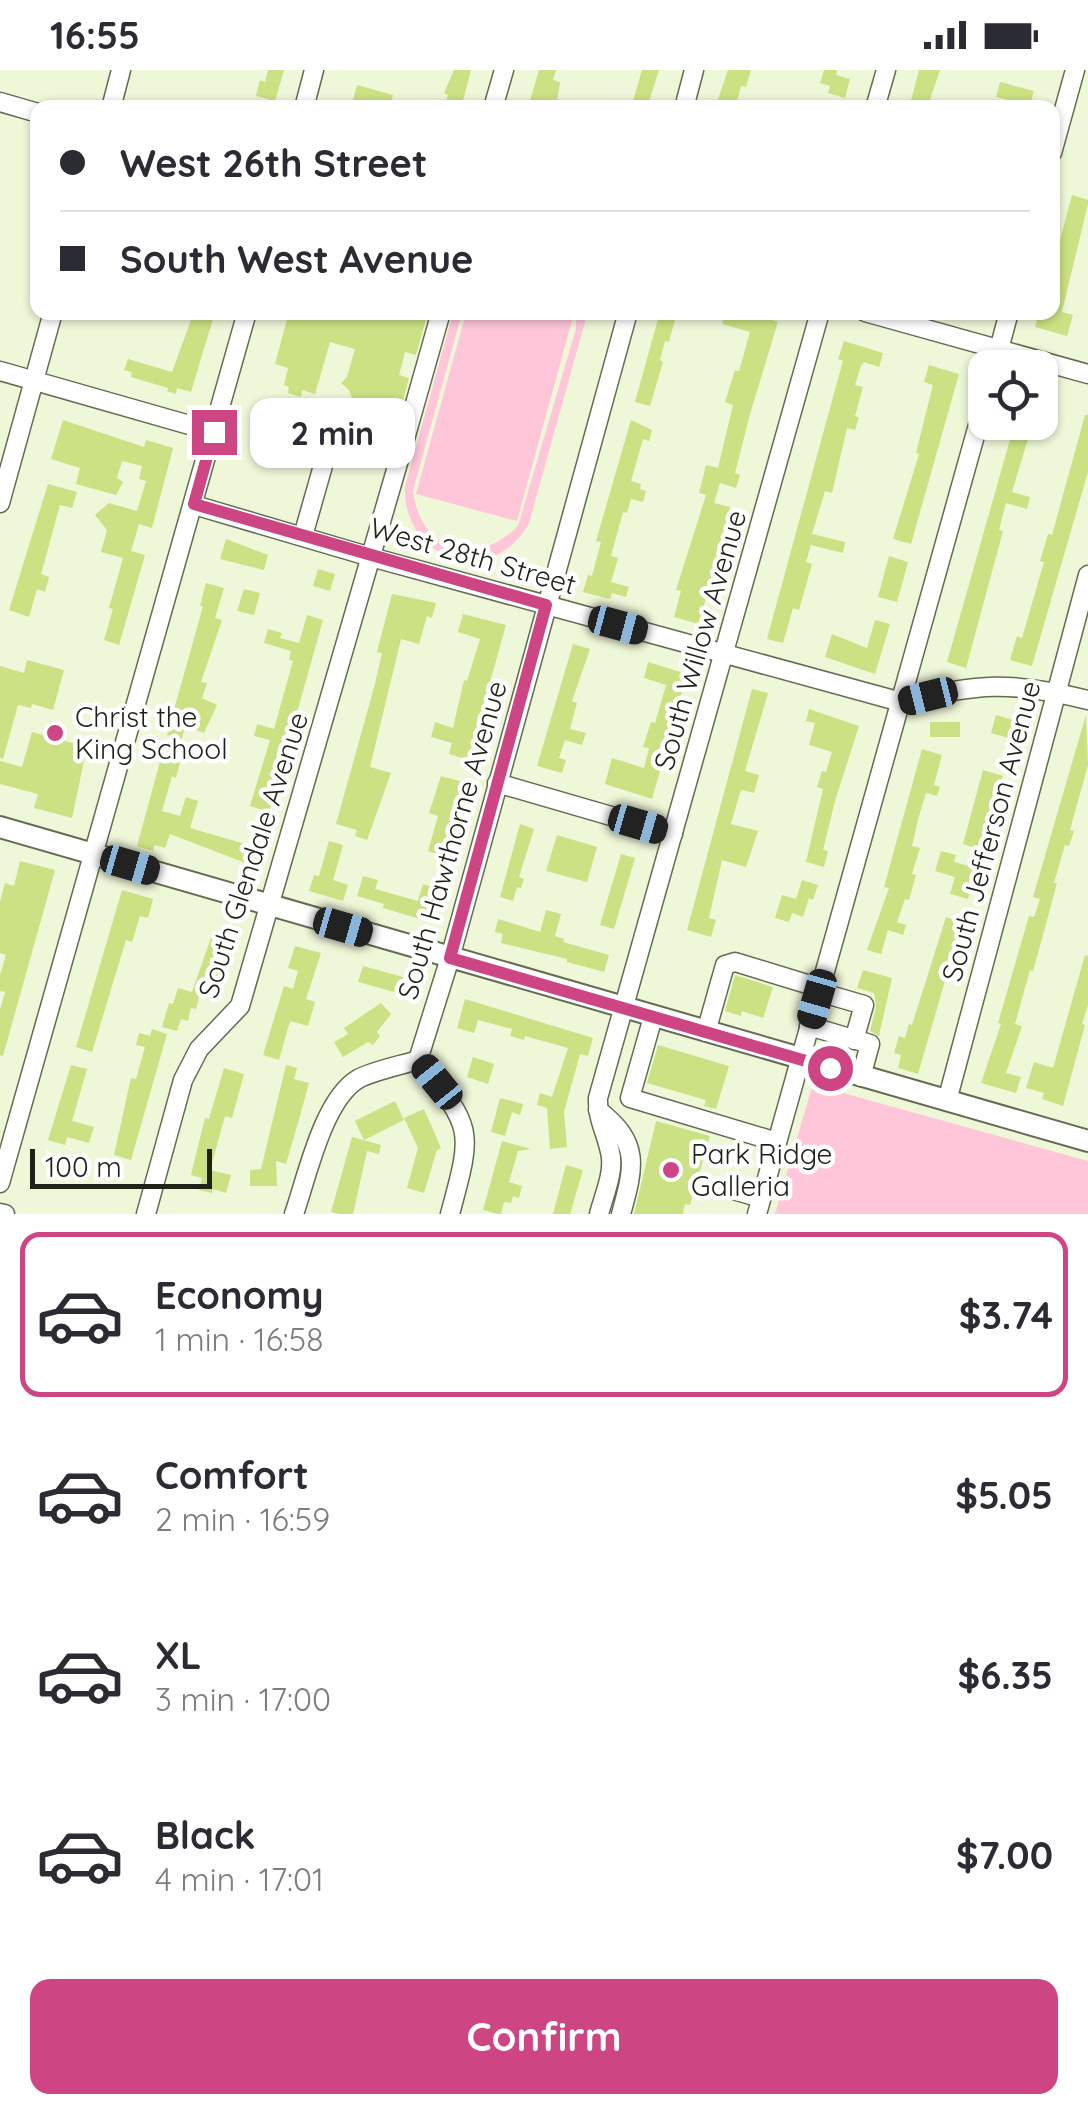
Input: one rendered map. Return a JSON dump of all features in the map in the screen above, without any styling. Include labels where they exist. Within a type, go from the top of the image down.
[{"type":"main road","points":[[0,828],[800,1060],[1087,1137]]},
{"type":"street","points":[[113,100],[121,70]]},
{"type":"street","points":[[306,100],[314,70]]},
{"type":"street","points":[[495,100],[504,70]]},
{"type":"street","points":[[686,100],[694,70]]},
{"type":"street","points":[[878,100],[886,70]]},
{"type":"street","points":[[1060,123],[1075,70]]},
{"type":"street","points":[[0,102],[30,111]]},
{"type":"street","points":[[0,502],[52,320]]},
{"type":"street","points":[[0,1183],[246,320]]},
{"type":"street","name":"South Glendale Avenue","points":[[146,1214],[184,1080],[199,1049],[240,1006],[439,320]]},
{"type":"street","name":"South Hawthorne Avenue","points":[[418,1060],[450,958],[626,320]]},
{"type":"street","name":"South Willow Avenue","points":[[599,1214],[611,1154],[598,1098],[818,320]]},
{"type":"street","points":[[901,320],[976,350]]},
{"type":"street","points":[[998,350],[1007,320]]},
{"type":"street","points":[[1058,369],[1088,374]]},
{"type":"street","points":[[0,372],[214,432]]},
{"type":"street","points":[[303,536],[334,427],[403,446]]},
{"type":"street","points":[[730,1189],[759,1206],[974,440]]},
{"type":"street","name":"West 28th Street","points":[[194,504],[371,557],[901,702],[954,689],[1009,685],[1088,700]]},
{"type":"street","name":"South Jefferson Avenue","points":[[946,1101],[1088,575]]},
{"type":"street","points":[[497,783],[674,834]]},
{"type":"street","points":[[706,1032],[726,965],[735,962],[864,1005],[854,1040]]},
{"type":"street","points":[[832,1033],[841,998]]},
{"type":"street","points":[[653,1017],[630,1098],[777,1142]]},
{"type":"street","points":[[809,1026],[870,1044],[861,1077]]},
{"type":"street","points":[[294,1214],[322,1129],[336,1103],[357,1079],[418,1060],[455,1105],[466,1134],[466,1156],[450,1214]]},
{"type":"street","points":[[598,1110],[616,1124],[633,1159],[621,1214]]},
{"type":"shaded area","points":[[451,320],[460,320],[413,491],[418,512],[438,540],[452,548],[485,547],[518,526],[576,320],[585,320],[529,523],[513,544],[494,556],[473,561],[453,558],[434,549],[418,533],[408,513],[405,487]]},
{"type":"shaded area","points":[[464,320],[572,320],[517,521],[416,494]]},
{"type":"shaded area","points":[[818,1086],[1088,1161],[1088,1214],[775,1214],[811,1090]]},
{"type":"building","points":[[268,70],[284,70],[275,100],[256,96],[260,80],[265,82]]},
{"type":"building","points":[[454,70],[471,70],[463,100],[446,100],[448,95],[444,93]]},
{"type":"building","points":[[539,70],[556,70],[553,80],[560,82],[557,100],[530,100]]},
{"type":"building","points":[[642,70],[659,70],[650,100],[633,100]]},
{"type":"building","points":[[728,70],[751,70],[737,100],[718,100]]},
{"type":"building","points":[[824,70],[837,70],[836,75],[850,79],[845,98],[828,93],[830,86],[820,83]]},
{"type":"building","points":[[919,70],[940,70],[930,100],[911,100]]},
{"type":"building","points":[[1000,82],[1034,91],[1031,100],[996,97]]},
{"type":"building","points":[[357,85],[393,95],[391,100],[353,100]]},
{"type":"building","points":[[1072,195],[1088,200],[1062,312],[1073,315],[1067,336],[1035,327],[1037,320],[1060,320],[1060,240]]},
{"type":"building","points":[[191,320],[213,320],[191,392],[177,388],[176,394],[131,377],[132,372],[124,370],[128,359],[172,372]]},
{"type":"building","points":[[287,320],[426,320],[416,355],[405,352],[399,375],[409,378],[400,412],[352,398],[341,383],[347,377],[355,349],[330,342],[315,394],[302,390],[301,397],[288,393],[289,387],[284,385],[288,368],[275,364]]},
{"type":"building","points":[[658,320],[675,320],[669,342],[665,341],[650,406],[635,402]]},
{"type":"building","points":[[723,320],[778,322],[735,473],[740,475],[736,488],[720,483],[714,503],[730,507],[699,624],[674,617],[681,591],[676,590],[706,495],[699,493],[706,465],[718,468],[733,405],[725,402],[750,332],[722,324]]},
{"type":"building","points":[[844,341],[883,353],[879,367],[864,362],[861,366],[855,385],[863,387],[855,416],[859,417],[855,430],[847,428],[832,493],[825,491],[812,534],[845,542],[843,553],[811,545],[806,562],[812,564],[799,610],[793,608],[783,643],[767,639],[843,361],[838,359]]},
{"type":"building","points":[[929,365],[959,374],[911,544],[893,539],[919,454],[916,453],[933,385],[924,382]]},
{"type":"building","points":[[1085,415],[1088,472],[1032,666],[1010,660],[1017,636],[1022,638],[1044,562],[1040,561],[1048,534],[1052,535]]},
{"type":"building","points":[[63,420],[144,447],[146,440],[173,448],[152,528],[139,524],[131,551],[145,555],[119,645],[104,640],[123,558],[101,552],[107,530],[95,515],[109,503],[137,511],[146,481],[139,479],[142,466],[122,461],[117,478],[123,482],[116,495],[76,484],[80,468],[51,459]]},
{"type":"building","points":[[631,420],[652,430],[649,441],[643,439],[631,481],[641,484],[640,489],[646,491],[643,502],[631,499],[627,513],[623,512],[611,556],[618,558],[611,582],[629,587],[626,597],[612,593],[610,599],[583,592],[588,575],[592,576],[601,542],[596,541]]},
{"type":"building","points":[[1010,440],[1028,440],[1012,492],[1030,497],[1027,509],[1006,503],[999,530],[1003,531],[966,668],[947,662]]},
{"type":"building","points":[[48,484],[77,492],[72,508],[60,505],[41,574],[49,577],[45,592],[37,589],[29,617],[9,610]]},
{"type":"building","points":[[226,539],[268,555],[264,570],[220,559]]},
{"type":"building","points":[[889,556],[908,562],[897,602],[878,597]]},
{"type":"building","points":[[318,569],[335,574],[330,591],[313,586]]},
{"type":"building","points":[[206,583],[224,588],[215,618],[222,620],[201,682],[207,683],[202,698],[217,705],[204,733],[185,726],[182,739],[167,735]]},
{"type":"building","points":[[244,589],[260,593],[254,615],[237,611]]},
{"type":"building","points":[[392,594],[436,603],[432,618],[427,616],[419,644],[401,639],[370,767],[391,773],[367,840],[355,836],[357,830],[336,824],[375,684],[382,653],[377,652]]},
{"type":"building","points":[[463,614],[506,625],[468,760],[449,754],[452,743],[431,737],[435,722],[453,728],[464,680],[467,681],[480,639],[458,632]]},
{"type":"building","points":[[307,615],[323,620],[269,812],[250,806],[270,740],[254,736],[257,724],[274,729],[293,661],[289,660],[291,651],[264,643],[268,629],[282,633],[280,638],[299,643]]},
{"type":"building","points":[[875,620],[890,624],[875,674],[825,657],[832,634],[867,648]]},
{"type":"building","points":[[573,644],[590,649],[572,701],[577,703],[570,729],[586,733],[582,745],[565,740],[559,758],[566,760],[562,773],[537,766]]},
{"type":"building","points":[[27,660],[64,670],[53,710],[18,705],[3,759],[0,666],[24,673]]},
{"type":"building","points":[[648,662],[687,674],[667,745],[661,743],[656,762],[662,764],[652,799],[605,784],[612,758],[644,768],[649,748],[643,747],[666,685],[644,678]]},
{"type":"building","points":[[752,689],[768,693],[745,771],[759,775],[754,793],[740,793],[731,824],[758,831],[746,867],[722,860],[709,918],[716,920],[711,937],[687,930]]},
{"type":"building","points":[[809,709],[859,726],[835,801],[823,850],[828,851],[824,867],[806,862],[823,789],[817,787],[832,752],[809,745],[815,723],[806,721]]},
{"type":"building","points":[[996,715],[1017,721],[1012,739],[991,733]]},
{"type":"building","points":[[1086,715],[1088,765],[1070,830],[1074,831],[1069,846],[1065,845],[1040,946],[1015,1024],[1022,1026],[1006,1073],[1021,1077],[1016,1093],[981,1083],[1029,916],[1034,917],[1040,899],[1033,897]]},
{"type":"building","points":[[930,722],[960,722],[960,737],[930,737]]},
{"type":"building","points":[[32,732],[87,747],[72,818],[34,808],[38,794],[0,784],[0,761],[22,767]]},
{"type":"building","points":[[922,749],[942,755],[934,785],[940,787],[937,796],[926,793],[919,816],[912,846],[920,848],[912,874],[916,875],[897,922],[906,925],[903,935],[888,930],[881,954],[867,950],[889,888],[884,887]]},
{"type":"building","points":[[161,758],[180,763],[162,811],[180,816],[186,797],[198,801],[190,828],[245,844],[243,851],[263,857],[258,873],[242,869],[243,862],[170,834],[165,848],[154,845],[153,851],[137,846]]},
{"type":"building","points":[[983,770],[1003,776],[981,850],[963,844]]},
{"type":"building","points":[[441,776],[463,782],[443,856],[428,851],[438,816],[429,813]]},
{"type":"building","points":[[520,824],[534,829],[519,877],[524,879],[513,901],[500,897]]},
{"type":"building","points":[[557,835],[597,847],[587,882],[546,871]]},
{"type":"building","points":[[329,841],[343,845],[333,880],[348,885],[343,901],[309,891],[314,875],[319,876]]},
{"type":"building","points":[[941,851],[956,855],[954,862],[976,868],[968,899],[950,894],[955,877],[935,871]]},
{"type":"building","points":[[621,854],[635,858],[614,929],[600,925]]},
{"type":"building","points":[[20,861],[55,870],[3,1056],[0,1010],[5,992],[0,991],[0,975],[6,955],[0,953],[0,902],[5,883],[14,886]]},
{"type":"building","points":[[363,876],[378,880],[375,889],[418,901],[423,884],[436,888],[427,921],[357,896]]},
{"type":"building","points":[[802,880],[818,885],[803,917],[792,913],[789,922],[775,918],[782,895],[796,899]]},
{"type":"building","points":[[122,890],[153,899],[148,918],[140,916],[132,942],[126,940],[92,1052],[76,1047]]},
{"type":"building","points":[[546,910],[561,914],[555,936],[563,942],[609,955],[604,972],[501,943],[503,934],[495,932],[498,919],[540,932]]},
{"type":"building","points":[[946,917],[962,922],[918,1074],[898,1068],[901,1055],[894,1053],[899,1036],[905,1038],[909,1024],[912,1025]]},
{"type":"building","points":[[213,932],[232,937],[214,994],[201,990],[196,1009],[191,1008],[188,1021],[181,1019],[177,1031],[162,1027],[178,988],[192,992]]},
{"type":"building","points":[[295,946],[321,953],[306,999],[315,1002],[308,1026],[290,1021],[279,1060],[263,1055],[284,986],[293,989],[298,971],[288,968]]},
{"type":"building","points":[[1085,955],[1088,1005],[1063,1106],[1042,1099],[1044,1093],[1026,1088],[1034,1062],[1053,1068]]},
{"type":"building","points":[[363,966],[403,977],[398,993],[358,982]]},
{"type":"building","points":[[863,970],[892,978],[879,1036],[870,1031],[876,1007],[874,993],[857,988]]},
{"type":"building","points":[[735,975],[773,987],[763,1018],[742,1011],[741,1016],[725,1011]]},
{"type":"building","points":[[465,999],[593,1038],[588,1056],[580,1054],[564,1112],[567,1147],[550,1149],[547,1108],[537,1105],[540,1093],[552,1097],[568,1048],[525,1036],[524,1040],[510,1036],[512,1029],[478,1020],[474,1033],[457,1028]]},
{"type":"building","points":[[381,1003],[391,1014],[377,1032],[380,1036],[373,1045],[368,1042],[343,1057],[334,1042],[348,1034],[344,1028]]},
{"type":"building","points":[[152,1029],[167,1034],[131,1160],[114,1155],[131,1078],[136,1079],[145,1047],[136,1045],[139,1033],[150,1036]]},
{"type":"building","points":[[658,1045],[729,1066],[716,1109],[704,1106],[706,1100],[647,1083]]},
{"type":"building","points":[[473,1057],[494,1064],[488,1084],[467,1077]]},
{"type":"building","points":[[71,1065],[87,1069],[72,1121],[94,1127],[89,1143],[67,1137],[65,1145],[48,1140]]},
{"type":"building","points":[[286,1065],[297,1068],[294,1079],[309,1083],[286,1164],[276,1161],[277,1186],[250,1186],[250,1170],[261,1169]]},
{"type":"building","points":[[224,1068],[244,1074],[232,1118],[225,1116],[210,1170],[231,1175],[226,1193],[213,1189],[212,1193],[199,1190],[202,1178],[191,1175],[205,1118],[209,1119]]},
{"type":"building","points":[[500,1098],[523,1104],[520,1115],[512,1112],[505,1136],[491,1132]]},
{"type":"building","points":[[395,1101],[404,1120],[364,1140],[355,1121]]},
{"type":"building","points":[[424,1109],[441,1148],[437,1150],[424,1193],[407,1188],[418,1148],[404,1118]]},
{"type":"building","name":"Park Ridge Galleria","points":[[656,1121],[710,1136],[690,1205],[685,1204],[683,1214],[634,1214]]},
{"type":"building","points":[[352,1137],[381,1145],[379,1154],[367,1151],[353,1214],[340,1214],[331,1212]]},
{"type":"building","points":[[502,1141],[531,1149],[518,1151],[509,1182],[522,1186],[519,1198],[513,1196],[511,1203],[504,1202],[498,1214],[483,1210]]},
{"type":"building","points":[[566,1165],[583,1170],[570,1214],[553,1214]]},
{"type":"place","name":"Christ the King School","points":[[55,733]]},
{"type":"place","name":"Park Ridge Galleria","points":[[671,1170]]},
{"type":"route","points":[[214,432],[194,504],[546,605],[450,958],[830,1068]]}]
